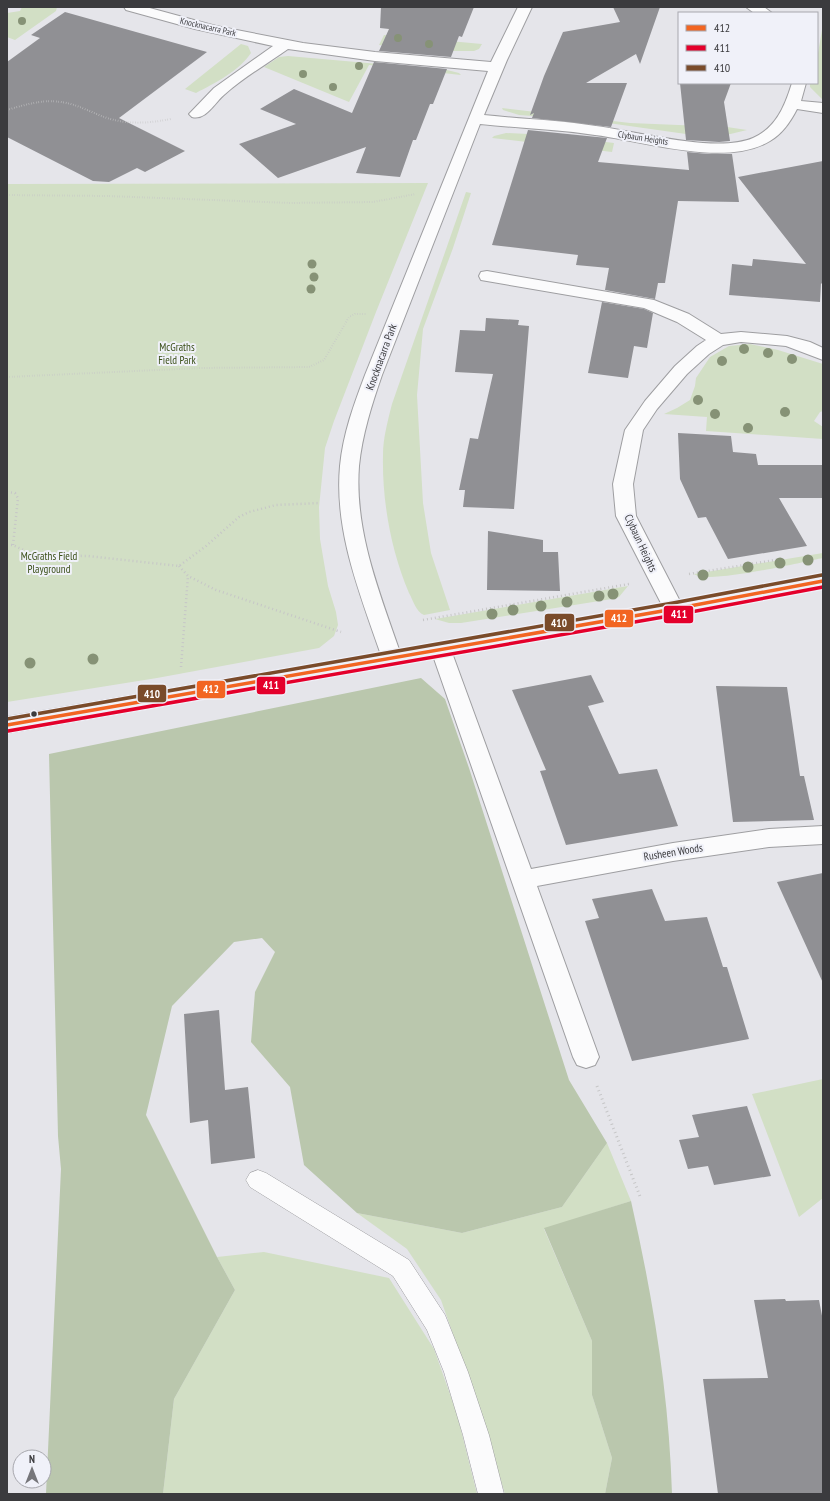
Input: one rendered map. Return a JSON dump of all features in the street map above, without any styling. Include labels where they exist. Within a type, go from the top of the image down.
[{"type":"street","name":"Knocknacarra Park","points":[[131,7],[213,29],[285,44],[400,59],[496,67]]},
{"type":"street","name":"Knocknacarra Park","points":[[392,658],[366,584],[354,532],[349,484],[354,438],[375,371],[496,67],[525,7]]},
{"type":"street","points":[[753,7],[764,12]]},
{"type":"street","points":[[197,114],[220,91],[285,44]]},
{"type":"street","name":"Clybaun Heights","points":[[475,119],[595,130],[682,145],[723,148],[742,147],[757,142],[772,134],[782,123],[794,104],[799,84]]},
{"type":"street","points":[[794,104],[823,108]]},
{"type":"street","points":[[487,276],[648,304],[683,318],[718,340]]},
{"type":"street","name":"Clybaun Heights","points":[[674,609],[626,516],[623,484],[634,430],[651,405],[681,370],[703,350],[718,340],[741,338],[787,341],[804,346],[823,355]]},
{"type":"street","points":[[7,725],[674,609],[823,581]]},
{"type":"street","points":[[441,650],[586,1057]]},
{"type":"street","name":"Rusheen Woods","points":[[524,880],[673,852],[769,838],[823,835]]},
{"type":"lane","points":[[258,1180],[401,1268],[436,1323],[456,1372],[476,1435],[491,1494]]},
{"type":"path","points":[[7,110],[51,101],[65,103],[124,122],[153,123],[197,114]]},
{"type":"path","points":[[7,195],[107,196],[291,203],[373,202],[419,194]]},
{"type":"path","points":[[7,377],[200,368],[309,367],[324,360],[349,317],[355,314],[370,314]]},
{"type":"path","points":[[7,492],[14,493],[18,498],[13,545]]},
{"type":"path","points":[[179,566],[206,546],[239,517],[249,512],[276,505],[324,503]]},
{"type":"path","points":[[7,545],[13,545],[34,555],[88,556],[179,566],[188,576],[216,590],[341,632]]},
{"type":"path","points":[[681,575],[784,558]]},
{"type":"path","points":[[181,671],[188,576]]},
{"type":"path","points":[[423,620],[632,584]]},
{"type":"path","points":[[586,1057],[640,1199]]},
{"type":"green space","points":[[22,7],[57,7],[56,11],[15,40],[7,37],[7,13],[20,11]]},
{"type":"green space","points":[[823,30],[823,100],[810,87],[810,84],[818,84],[818,53]]},
{"type":"green space","points":[[384,35],[482,44],[479,49],[474,51],[431,51],[379,45]]},
{"type":"green space","points":[[241,44],[248,46],[251,53],[233,71],[219,81],[196,93],[185,89]]},
{"type":"green space","points":[[288,56],[447,70],[459,73],[461,75],[369,65],[349,102],[264,67],[279,57]]},
{"type":"green space","points":[[502,108],[630,123],[727,127],[747,130],[718,137],[693,135],[587,120],[519,115],[503,110]]},
{"type":"green space","points":[[506,133],[549,135],[614,143],[612,152],[492,138],[494,136]]},
{"type":"green space","name":"McGraths Field Park","points":[[428,183],[376,312],[325,448],[319,507],[320,539],[328,586],[336,612],[338,625],[334,636],[319,648],[157,678],[7,702],[7,184]]},
{"type":"green space","points":[[466,192],[471,193],[453,248],[423,329],[417,395],[423,503],[431,553],[450,610],[424,615],[417,609],[409,593],[397,560],[389,526],[384,490],[384,442],[392,404]]},
{"type":"green space","points":[[750,344],[778,350],[823,364],[823,411],[820,412],[814,421],[823,427],[823,439],[706,431],[707,417],[664,414],[690,400],[696,378],[710,357],[729,346]]},
{"type":"green space","points":[[823,553],[823,558],[756,572],[717,577],[702,577],[694,574]]},
{"type":"green space","points":[[628,586],[619,597],[612,599],[461,623],[449,623],[435,619]]},
{"type":"green space","points":[[421,678],[445,699],[469,768],[569,1080],[607,1143],[562,1207],[462,1233],[357,1213],[304,1165],[290,1087],[251,1042],[255,992],[275,952],[262,938],[234,942],[172,1006],[146,1115],[235,1290],[174,1399],[163,1494],[46,1494],[46,1489],[52,1489],[52,1449],[48,1449],[61,1169],[58,1136],[49,754]]},
{"type":"green space","points":[[823,1079],[823,1198],[799,1217],[752,1094]]},
{"type":"green space","points":[[607,1143],[631,1201],[544,1229],[592,1341],[592,1395],[612,1458],[605,1494],[505,1494],[477,1403],[441,1300],[407,1249],[357,1213],[462,1233],[562,1207]]},
{"type":"green space","points":[[631,1201],[659,1346],[664,1383],[672,1494],[605,1494],[612,1458],[592,1395],[592,1341],[544,1228]]},
{"type":"green space","points":[[264,1252],[389,1278],[434,1349],[457,1414],[477,1494],[163,1494],[174,1399],[235,1290],[217,1257]]},
{"type":"building","points":[[381,7],[474,7],[462,37],[459,36],[451,57],[379,51],[389,29],[380,28]]},
{"type":"building","points":[[613,7],[660,7],[640,64],[636,54],[586,83],[627,83],[611,127],[532,118],[534,113],[530,115],[544,76],[563,32],[620,22]]},
{"type":"building","points":[[65,12],[207,52],[119,118],[185,151],[145,172],[137,168],[109,182],[93,181],[7,137],[7,62],[40,38],[31,35]]},
{"type":"building","points":[[374,62],[447,69],[433,104],[430,104],[416,140],[413,140],[400,177],[356,173],[366,147],[278,178],[239,144],[296,124],[260,109],[294,89],[352,113]]},
{"type":"building","points":[[680,84],[731,84],[724,102],[730,141],[719,142],[686,140]]},
{"type":"building","points":[[528,130],[607,138],[598,162],[689,170],[687,152],[732,154],[739,202],[678,201],[665,283],[658,283],[655,299],[605,290],[609,268],[576,265],[578,255],[492,245]]},
{"type":"building","points":[[823,161],[823,285],[821,283],[820,302],[729,295],[732,264],[752,266],[753,259],[806,264],[738,177]]},
{"type":"building","points":[[602,302],[644,309],[653,313],[647,348],[634,346],[628,378],[588,373]]},
{"type":"building","points":[[486,318],[519,320],[518,325],[529,326],[514,509],[463,507],[465,490],[459,490],[470,438],[478,439],[493,374],[455,372],[460,330],[485,331]]},
{"type":"building","points":[[678,433],[731,436],[733,452],[756,454],[758,465],[823,465],[823,498],[779,498],[807,546],[728,559],[706,517],[698,518],[680,479]]},
{"type":"building","points":[[488,531],[543,540],[543,552],[558,552],[560,591],[487,590]]},
{"type":"building","points":[[591,675],[604,702],[588,706],[619,774],[657,769],[678,826],[566,845],[540,771],[546,770],[512,690]]},
{"type":"building","points":[[716,686],[787,687],[800,776],[804,776],[814,820],[733,822]]},
{"type":"building","points":[[823,873],[823,983],[777,882]]},
{"type":"building","points":[[652,889],[665,921],[707,917],[723,967],[727,967],[749,1039],[632,1061],[585,921],[599,918],[592,899]]},
{"type":"building","points":[[219,1010],[225,1090],[248,1087],[255,1158],[211,1164],[208,1120],[190,1123],[184,1014]]},
{"type":"building","points":[[747,1106],[771,1176],[714,1185],[708,1166],[688,1169],[679,1140],[699,1137],[692,1115]]},
{"type":"building","points":[[785,1299],[786,1301],[819,1300],[823,1321],[823,1494],[718,1494],[703,1379],[768,1378],[754,1300]]},
{"type":"transit line","name":"410","points":[[7,719],[673,603],[822,575]]},
{"type":"transit line","name":"412","points":[[7,725],[674,609],[823,581]]},
{"type":"transit line","name":"411","points":[[8,731],[675,615],[823,587]]},
{"type":"park label","name":"McGraths Field Playground","points":[[49,562]]}]
